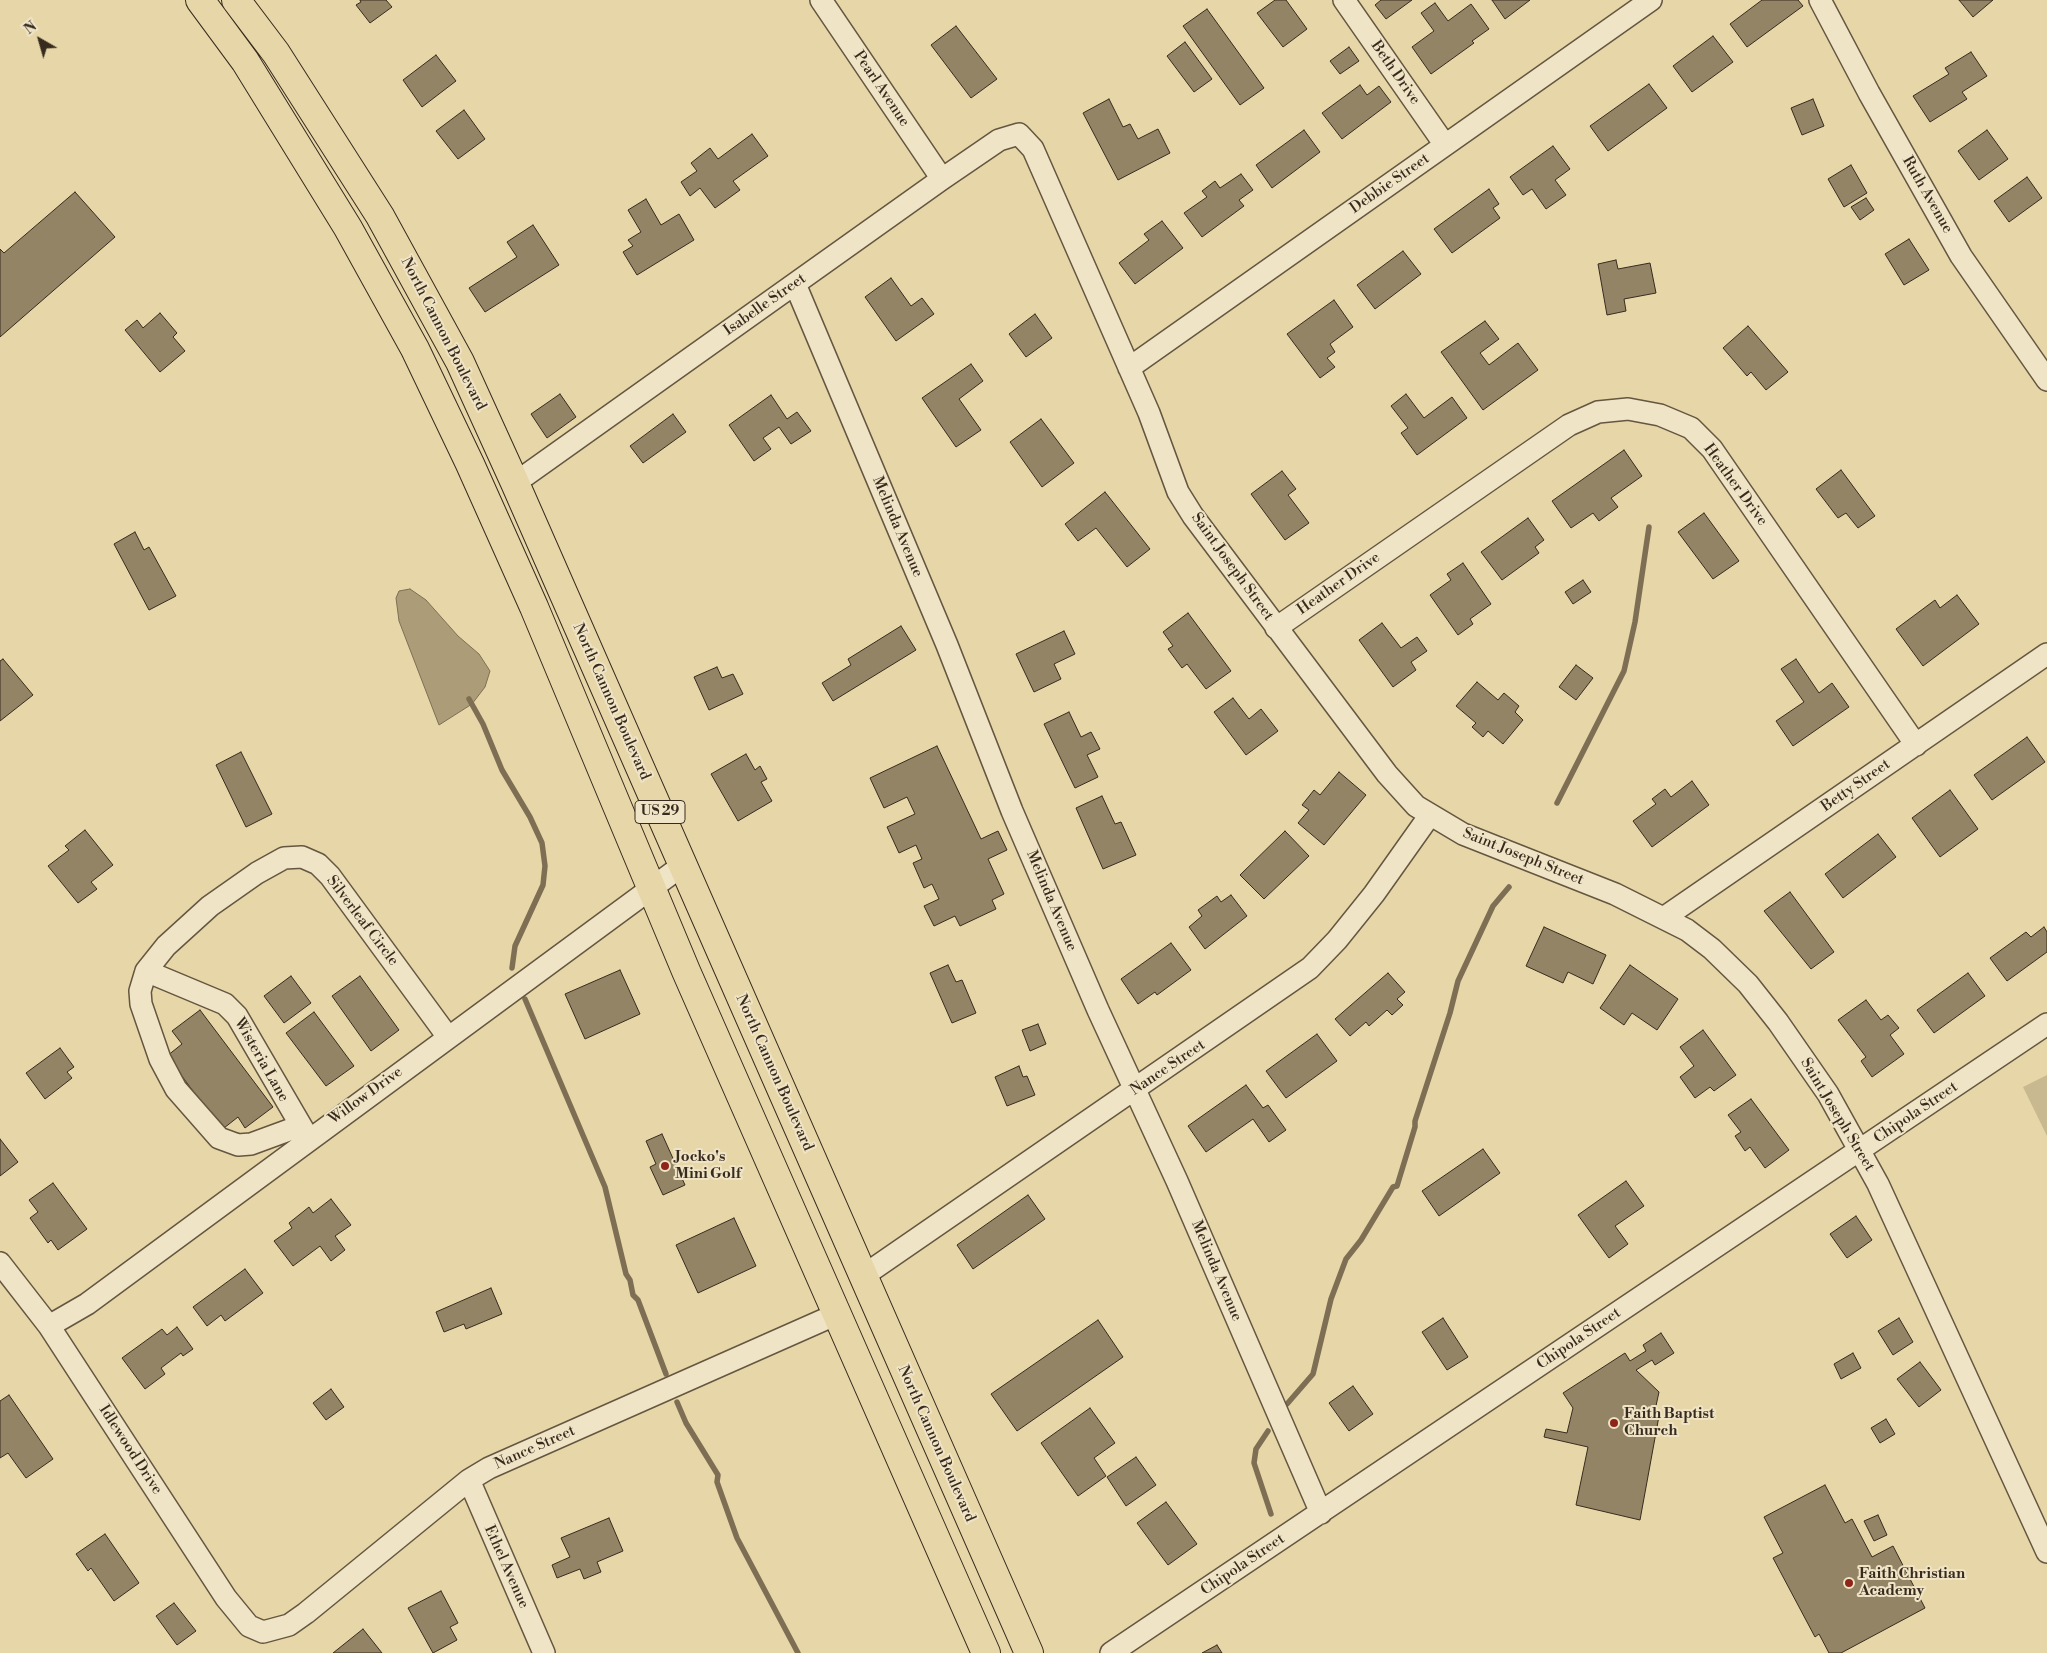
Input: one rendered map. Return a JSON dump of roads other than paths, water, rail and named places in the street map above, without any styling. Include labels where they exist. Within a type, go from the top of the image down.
[{"type":"main road","name":"US 29","points":[[200,0],[245,61],[343,220],[415,349],[470,464],[534,607],[686,971],[986,1653]]},
{"type":"main road","name":"North Cannon Boulevard","points":[[236,0],[276,53],[380,216],[460,362],[515,483],[1028,1653]]},
{"type":"street","name":"Pearl Avenue","points":[[820,0],[942,179]]},
{"type":"street","name":"Beth Drive","points":[[1344,0],[1445,145]]},
{"type":"street","name":"Debbie Street","points":[[1129,368],[1652,0]]},
{"type":"street","name":"Ruth Avenue","points":[[1820,0],[1868,93],[1961,256],[2047,380]]},
{"type":"street","name":"Isabelle Street","points":[[515,483],[942,179],[999,140],[1019,134]]},
{"type":"street","name":"Saint Joseph Street","points":[[1019,134],[1033,149],[1129,368],[1178,492],[1193,516],[1276,628],[1387,774],[1416,806],[1463,834],[1615,894],[1686,930],[1712,949],[1748,984],[1778,1022],[1828,1094],[1878,1184],[2047,1552]]},
{"type":"street","name":"Melinda Avenue","points":[[795,284],[947,645],[1012,811],[1321,1513]]},
{"type":"street","name":"Heather Drive","points":[[1276,628],[1569,426],[1598,412],[1628,409],[1660,415],[1691,428],[1712,449],[1916,745]]},
{"type":"street","name":"Betty Street","points":[[1665,918],[2047,654]]},
{"type":"street","name":"Nance Street","points":[[863,1276],[1136,1090],[1310,968],[1337,940],[1374,894],[1430,815]]},
{"type":"street","name":"Silverleaf Circle","points":[[304,1132],[251,1144],[238,1145],[218,1138],[186,1103],[160,1059],[141,1004],[140,991],[146,971],[166,946],[210,906],[257,873],[284,858],[302,857],[318,864],[330,876],[448,1037]]},
{"type":"street","name":"Willow Drive","points":[[49,1326],[87,1304],[304,1132],[448,1037],[683,865]]},
{"type":"street","name":"Wisteria Lane","points":[[146,971],[225,1004],[237,1016],[304,1132]]},
{"type":"street","name":"Chipola Street","points":[[1111,1653],[2047,1024]]},
{"type":"street","name":"Idlewood Drive","points":[[0,1263],[49,1326],[226,1598],[248,1626],[263,1632]]},
{"type":"street","name":"Nance Street","points":[[263,1632],[289,1624],[306,1613],[469,1480],[498,1464],[837,1314]]},
{"type":"street","name":"Ethel Avenue","points":[[469,1480],[544,1653]]},
{"type":"waterway","points":[[1557,803],[1624,671],[1635,622],[1649,527]]},
{"type":"waterway","points":[[469,699],[483,724],[502,770],[530,817],[542,843],[545,866],[543,885],[515,946],[512,968]]},
{"type":"waterway","points":[[1287,1404],[1313,1374],[1331,1299],[1346,1259],[1361,1240],[1393,1187],[1397,1186],[1458,981],[1493,906],[1509,887]]},
{"type":"waterway","points":[[525,999],[605,1187],[626,1274],[666,1374]]},
{"type":"waterway","points":[[677,1402],[686,1423],[718,1475],[717,1482],[737,1538],[798,1653]]},
{"type":"waterway","points":[[1268,1431],[1256,1449],[1254,1463],[1271,1514]]},
{"type":"place","name":"Jocko's Mini Golf","points":[[665,1166]]},
{"type":"place","name":"Faith Baptist Church","points":[[1614,1423]]},
{"type":"place","name":"Faith Christian Academy","points":[[1849,1583]]}]
